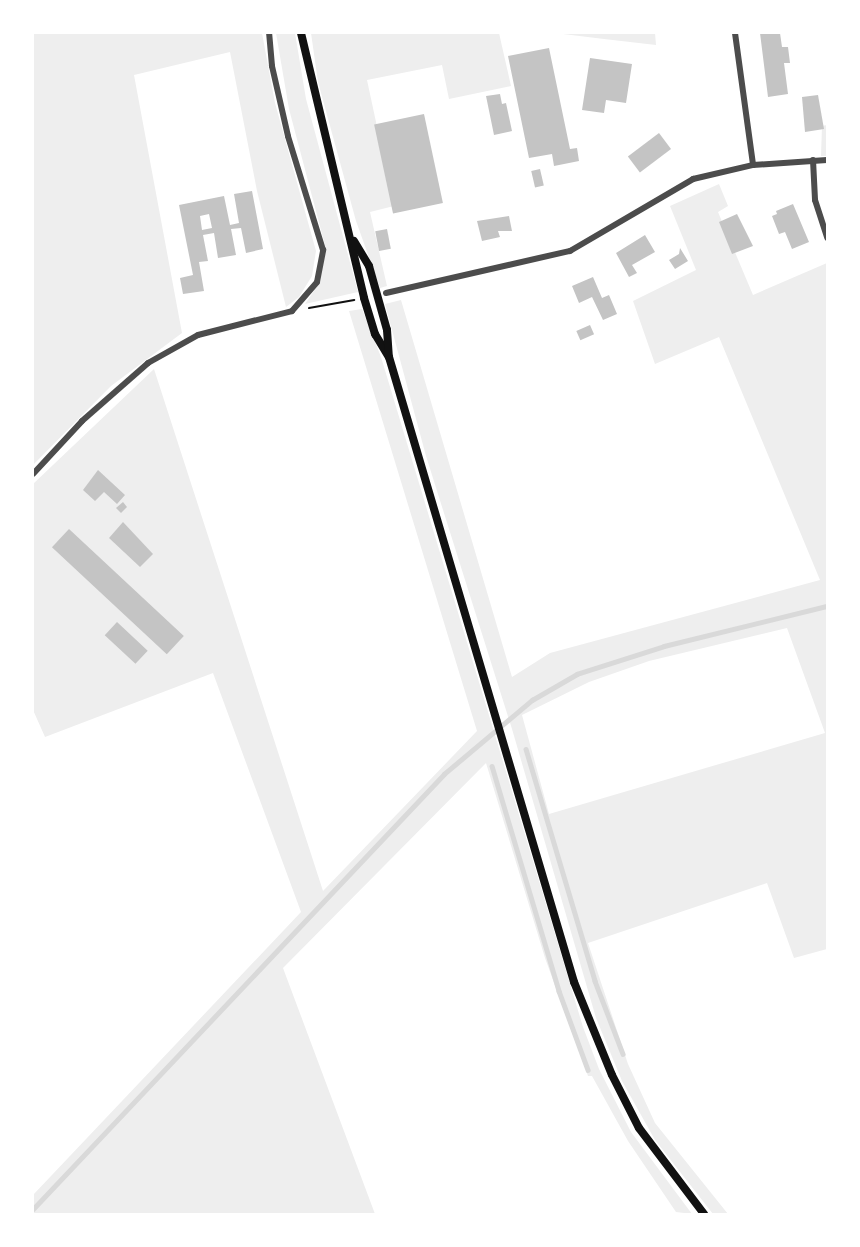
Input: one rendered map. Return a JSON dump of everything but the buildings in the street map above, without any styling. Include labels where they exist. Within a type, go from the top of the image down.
[{"type":"main road","points":[[301,33],[323,137],[352,238],[364,298],[375,334],[389,357]]},
{"type":"main road","points":[[352,238],[369,266],[387,330],[389,357],[574,982],[612,1075],[639,1128],[704,1214]]},
{"type":"street","points":[[33,474],[82,421],[148,363],[179,342],[219,327],[292,311],[317,282],[323,250],[288,136],[272,66],[269,33]]},
{"type":"street","points":[[735,33],[753,165]]},
{"type":"street","points":[[813,160],[815,200],[827,238]]},
{"type":"street","points":[[386,293],[570,251],[693,179],[753,165],[827,160]]},
{"type":"path","points":[[292,311],[364,298]]},
{"type":"shaded area","points":[[33,33],[262,33],[275,103],[316,251],[312,276],[299,297],[286,307],[257,191],[230,52],[134,75],[182,333],[111,386],[33,465]]},
{"type":"shaded area","points":[[276,33],[295,33],[306,99],[358,292],[305,304],[320,282],[326,249],[289,109]]},
{"type":"shaded area","points":[[311,33],[499,33],[511,86],[449,99],[442,65],[367,80],[394,206],[370,212],[387,286],[380,288],[356,221],[318,82]]},
{"type":"shaded area","points":[[555,33],[655,33],[656,45],[604,39]]},
{"type":"shaded area","points":[[827,125],[827,156],[821,156],[822,126]]},
{"type":"shaded area","points":[[719,184],[728,206],[718,212],[753,295],[827,263],[827,949],[794,958],[767,883],[588,943],[628,1064],[655,1123],[728,1214],[713,1214],[655,1140],[622,1081],[596,1018],[512,729],[426,456],[385,304],[401,300],[512,677],[550,653],[820,580],[719,337],[655,364],[633,301],[696,270],[670,206]],"holes":[[[787,628],[825,733],[549,814],[522,715],[589,682],[649,661]]]},
{"type":"shaded area","points":[[362,309],[381,357],[583,1027],[599,1069],[631,1132],[692,1214],[676,1212],[628,1141],[592,1076],[588,1076],[545,958],[486,763],[283,968],[375,1214],[33,1214],[33,1195],[301,912],[213,673],[45,737],[33,710],[33,484],[154,369],[323,891],[477,731],[349,311]]},
{"type":"waterway","points":[[33,1209],[444,774],[532,700],[577,674],[664,646],[827,606]]},
{"type":"waterway","points":[[526,749],[595,981],[623,1054]]},
{"type":"waterway","points":[[492,766],[559,991],[588,1070]]}]
